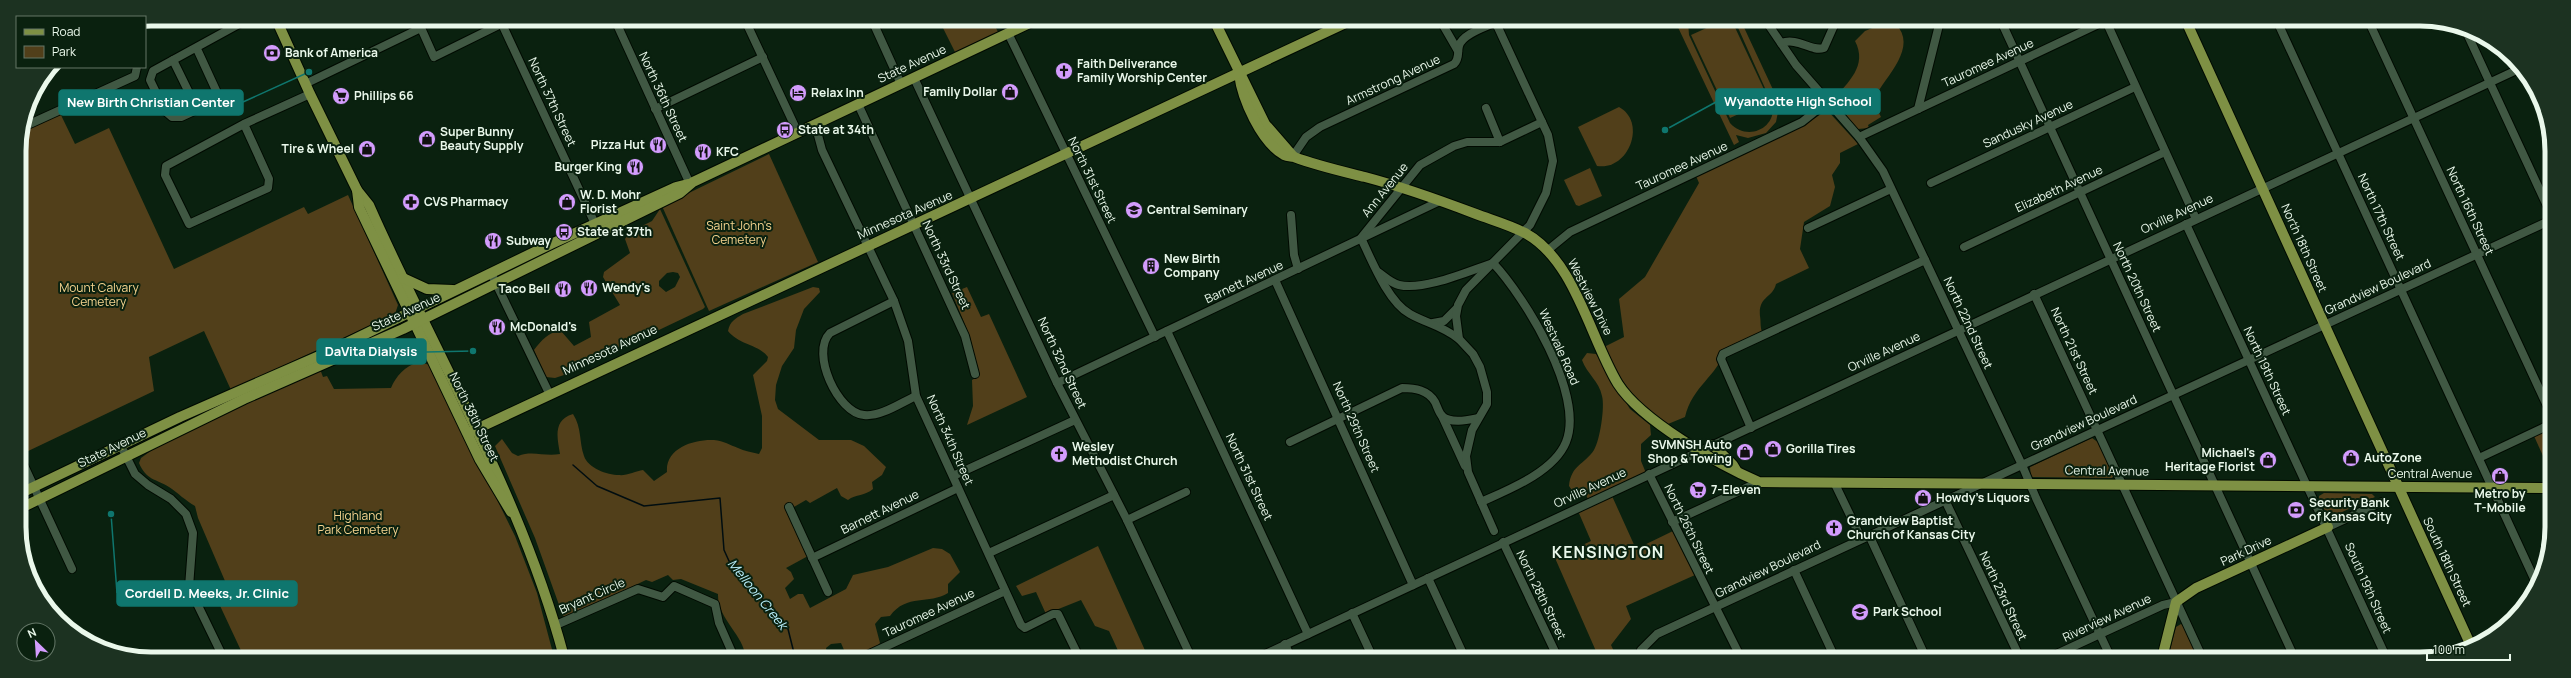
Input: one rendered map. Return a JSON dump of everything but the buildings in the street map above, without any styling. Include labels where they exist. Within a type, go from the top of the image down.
[{"type":"main road","name":"North 38th Street","points":[[279,26],[305,84],[357,190],[369,205],[403,278],[414,311]]},
{"type":"main road","name":"State Avenue","points":[[26,491],[414,311],[595,224],[676,187],[690,184],[1024,26]]},
{"type":"main road","points":[[1217,26],[1239,74]]},
{"type":"main road","name":"Minnesota Avenue","points":[[472,431],[868,246],[914,226],[1339,26]]},
{"type":"main road","name":"North 18th Street","points":[[2188,26],[2325,325],[2397,487]]},
{"type":"main road","name":"Westview Drive","points":[[1239,74],[1246,82],[1271,133],[1293,156],[1317,166],[1400,187],[1440,201],[1524,233],[1548,250],[1562,268],[1610,369],[1630,399],[1654,421],[1736,472],[1759,482]]},
{"type":"main road","name":"State Avenue","points":[[26,506],[244,399],[419,321],[600,234],[680,193],[690,184]]},
{"type":"main road","name":"North 38th Street","points":[[357,190],[359,207],[419,321],[472,431],[498,492],[518,520],[556,625],[563,652]]},
{"type":"main road","points":[[403,278],[427,289],[459,289]]},
{"type":"main road","points":[[1713,445],[1733,465],[1736,472]]},
{"type":"main road","name":"Central Avenue","points":[[1759,482],[1835,484],[2029,483],[2545,488]]},
{"type":"main road","name":"South 18th Street","points":[[2397,487],[2467,643]]},
{"type":"main road","name":"Park Drive","points":[[2176,602],[2196,588],[2328,527]]},
{"type":"main road","points":[[2164,652],[2176,602]]},
{"type":"street","points":[[197,49],[220,97],[217,100],[176,118],[168,115],[165,110],[150,77],[153,71],[197,49],[213,37],[234,26]]},
{"type":"street","points":[[305,84],[421,28],[434,57],[498,26]]},
{"type":"street","name":"North 37th Street","points":[[503,26],[600,234]]},
{"type":"street","name":"North 36th Street","points":[[618,26],[690,184]]},
{"type":"street","points":[[749,26],[798,133]]},
{"type":"street","points":[[875,26],[901,84]]},
{"type":"street","points":[[1444,26],[1458,51]]},
{"type":"street","name":"Armstrong Avenue","points":[[1293,156],[1312,132],[1454,64],[1457,61],[1459,45],[1464,38],[1487,26]]},
{"type":"street","points":[[1433,323],[1444,321],[1451,316],[1466,290],[1524,233],[1539,209],[1552,176],[1551,146],[1542,122],[1498,26]]},
{"type":"street","name":"North 22nd Street","points":[[1769,26],[1827,102],[1859,137],[1883,171],[2022,464],[2029,483],[2108,652]]},
{"type":"street","points":[[1781,43],[1797,41],[1821,49],[1826,46],[1834,26]]},
{"type":"street","points":[[1918,109],[1939,26]]},
{"type":"street","name":"North 20th Street","points":[[2003,26],[2292,652]]},
{"type":"street","name":"Tauromee Avenue","points":[[1859,137],[2094,26]]},
{"type":"street","points":[[2107,26],[2196,219]]},
{"type":"street","name":"North 17th Street","points":[[2279,26],[2534,578]]},
{"type":"street","name":"North 16th Street","points":[[2371,26],[2545,401]]},
{"type":"street","name":"North 31st Street","points":[[1008,34],[1155,337]]},
{"type":"street","points":[[2468,36],[2545,199]]},
{"type":"street","points":[[655,109],[763,57]]},
{"type":"street","points":[[173,60],[197,109]]},
{"type":"street","points":[[28,125],[135,76],[137,68]]},
{"type":"street","name":"Orville Avenue","points":[[1269,652],[2515,71]]},
{"type":"street","name":"North 32nd Street","points":[[914,78],[1057,383],[1127,520],[1188,652]]},
{"type":"street","name":"Sandusky Avenue","points":[[1931,183],[2135,87]]},
{"type":"street","points":[[244,124],[269,179],[269,186],[189,224],[165,175],[166,166],[244,124],[310,94]]},
{"type":"street","name":"Tauromee Avenue","points":[[1548,250],[1570,232],[1802,122],[1827,102]]},
{"type":"street","name":"North 33rd Street","points":[[858,104],[965,336],[975,374]]},
{"type":"street","points":[[1486,108],[1500,142]]},
{"type":"street","name":"Ann Avenue","points":[[1361,238],[1386,210],[1400,187],[1420,165],[1454,146],[1467,142],[1500,142],[1542,122]]},
{"type":"street","name":"North 34th Street","points":[[815,124],[822,150],[894,301],[908,341],[916,396],[1023,628],[1053,614],[1058,614],[1077,652]]},
{"type":"street","name":"Elizabeth Avenue","points":[[1964,247],[2165,152]]},
{"type":"street","points":[[1808,228],[1891,189]]},
{"type":"street","name":"Barnett Avenue","points":[[1057,383],[1440,201]]},
{"type":"street","points":[[1291,215],[1294,255],[1298,269]]},
{"type":"street","name":"Grandview Boulevard","points":[[1641,652],[1657,634],[1861,538],[2173,396],[2545,223]]},
{"type":"street","name":"North 19th Street","points":[[2186,224],[2328,527]]},
{"type":"street","points":[[1361,238],[1394,300],[1410,314],[1433,323],[1459,339],[1473,354],[1485,382],[1487,404],[1478,418],[1467,448],[1468,472]]},
{"type":"street","points":[[1751,428],[1721,359],[1723,354],[1925,260]]},
{"type":"street","points":[[1378,272],[1400,285],[1415,286],[1439,281],[1493,263]]},
{"type":"street","name":"Westvale Road","points":[[1481,502],[1522,482],[1548,465],[1566,443],[1571,423],[1568,400],[1560,375],[1531,314],[1509,280],[1493,263]]},
{"type":"street","points":[[491,273],[549,394]]},
{"type":"street","name":"North 29th Street","points":[[1275,280],[1413,585]]},
{"type":"street","points":[[1394,300],[1400,285]]},
{"type":"street","name":"North 21st Street","points":[[2034,294],[2199,652]]},
{"type":"street","points":[[894,301],[830,333],[822,347],[824,366],[846,407],[858,414],[873,414],[916,396]]},
{"type":"street","points":[[1458,305],[1456,316],[1459,339]]},
{"type":"street","name":"North 31st Street","points":[[1167,331],[1308,634]]},
{"type":"street","points":[[1290,442],[1402,388],[1421,390],[1434,400],[1494,531]]},
{"type":"street","points":[[1442,416],[1460,421],[1478,418]]},
{"type":"street","points":[[953,476],[1076,420]]},
{"type":"street","points":[[2479,458],[2545,427]]},
{"type":"street","points":[[121,446],[135,474],[148,485],[171,499],[186,514],[193,533],[189,587],[221,652]]},
{"type":"street","points":[[26,470],[72,569]]},
{"type":"street","name":"North 26th Street","points":[[1649,474],[1710,599],[1717,607],[1738,652]]},
{"type":"street","name":"Central Avenue","points":[[1672,522],[1759,482]]},
{"type":"street","points":[[1835,484],[1861,538]]},
{"type":"street","name":"Barnett Avenue","points":[[812,558],[958,488]]},
{"type":"street","points":[[1127,520],[1186,492]]},
{"type":"street","points":[[989,553],[1114,495]]},
{"type":"street","name":"North 23rd Street","points":[[1945,500],[2017,652]]},
{"type":"street","name":"Park Drive","points":[[2328,527],[2382,502]]},
{"type":"street","points":[[789,507],[828,592]]},
{"type":"street","name":"South 19th Street","points":[[2328,527],[2383,652]]},
{"type":"street","points":[[1869,535],[1923,652]]},
{"type":"street","name":"North 28th Street","points":[[1503,542],[1555,652]]},
{"type":"street","points":[[1794,570],[1832,652]]},
{"type":"street","points":[[1428,578],[1462,652]]},
{"type":"street","name":"Bryant Circle","points":[[556,625],[638,588],[663,597],[674,586],[715,604],[719,623],[732,652]]},
{"type":"street","name":"Tauromee Avenue","points":[[874,652],[1005,591]]},
{"type":"street","name":"Riverview Avenue","points":[[2061,652],[2163,605],[2176,602]]},
{"type":"street","points":[[1352,613],[1370,652]]},
{"type":"street","points":[[1285,644],[1288,652]]},
{"type":"green space","points":[[942,26],[995,26],[998,32],[955,52]]},
{"type":"green space","points":[[1677,26],[1688,26],[1689,35],[1730,123],[1744,131],[1751,132],[1764,127],[1772,114],[1773,106],[1737,26],[1743,26],[1776,96],[1779,107],[1776,122],[1766,133],[1748,138],[1736,135],[1739,142],[1734,145]]},
{"type":"green space","points":[[1711,26],[1734,26],[1769,100],[1730,118],[1691,35]]},
{"type":"green space","points":[[1896,26],[1895,28],[1899,28],[1903,37],[1903,47],[1895,66],[1873,101],[1881,117],[1868,125],[1869,128],[1858,129],[1833,100],[1850,80],[1858,66],[1859,58],[1855,41],[1865,31],[1875,27]]},
{"type":"green space","points":[[1619,107],[1627,114],[1632,123],[1633,134],[1630,144],[1618,161],[1608,166],[1597,166],[1578,127]]},
{"type":"green space","points":[[1827,110],[1858,144],[1840,153],[1840,163],[1832,175],[1835,187],[1830,206],[1804,222],[1800,249],[1809,268],[1776,284],[1772,292],[1761,305],[1760,316],[1762,332],[1726,349],[1722,359],[1693,397],[1685,417],[1668,424],[1646,407],[1630,390],[1623,381],[1604,347],[1624,337],[1619,299],[1645,277],[1699,183],[1696,176],[1806,124]]},
{"type":"green space","name":"Mount Calvary Cemetery","points":[[60,113],[75,144],[109,128],[174,269],[304,207],[308,214],[348,195],[398,305],[395,314],[231,390],[204,331],[149,357],[154,391],[26,452],[26,143],[28,127]]},
{"type":"green space","name":"Saint John's Cemetery","points":[[769,154],[818,262],[709,311],[662,206]]},
{"type":"green space","points":[[1590,168],[1602,196],[1579,206],[1576,205],[1564,180]]},
{"type":"green space","points":[[660,209],[705,307],[640,339],[594,358],[570,373],[555,378],[546,377],[534,350],[546,337],[557,331],[561,331],[574,346],[591,337],[589,322],[620,305],[603,277],[604,272],[630,253],[625,239],[630,232],[652,221]],"holes":[[[667,273],[678,273],[680,277],[675,287],[666,292],[659,286],[659,281]]]},
{"type":"green space","points":[[813,287],[819,288],[820,292],[804,309],[796,330],[794,348],[782,366],[776,385],[775,400],[778,409],[819,440],[851,440],[864,446],[886,467],[882,475],[872,482],[873,489],[867,493],[848,500],[841,496],[837,488],[810,503],[806,500],[787,511],[808,556],[786,568],[791,572],[794,579],[785,588],[790,599],[798,594],[803,594],[810,608],[846,589],[853,575],[888,567],[933,548],[942,549],[950,554],[960,572],[948,584],[948,593],[933,598],[904,604],[890,616],[881,617],[875,624],[880,643],[873,650],[866,652],[847,652],[841,643],[831,644],[826,648],[827,652],[744,652],[741,642],[722,611],[718,594],[681,579],[673,580],[668,575],[652,582],[646,580],[568,617],[563,616],[535,538],[495,446],[502,439],[512,453],[518,456],[523,454],[560,454],[558,441],[559,425],[562,420],[573,414],[578,424],[582,451],[586,460],[598,470],[609,474],[622,475],[643,470],[654,481],[667,472],[671,457],[676,451],[690,443],[698,441],[721,441],[743,450],[759,454],[762,448],[762,416],[753,375],[767,361],[768,357],[759,349],[732,336],[728,331],[733,321],[743,314]]},
{"type":"green space","points":[[967,287],[981,317],[989,314],[1027,397],[967,425],[973,406],[972,380],[979,376],[970,337],[952,293]]},
{"type":"green space","points":[[1587,353],[1596,354],[1630,409],[1650,425],[1651,435],[1641,444],[1641,461],[1646,473],[1588,499],[1585,493],[1574,493],[1569,486],[1570,479],[1575,469],[1594,450],[1601,423],[1603,408],[1602,396],[1596,382],[1582,360]]},
{"type":"green space","name":"Highland Park Cemetery","points":[[419,362],[430,365],[515,536],[537,593],[553,652],[242,652],[215,595],[228,588],[198,518],[195,506],[169,487],[148,476],[139,463],[141,458],[163,442],[320,369],[323,377],[327,376],[334,389],[391,388],[402,372]]},
{"type":"green space","points":[[2545,431],[2545,460],[2534,436]]},
{"type":"green space","points":[[2092,438],[2099,443],[2114,475],[2112,478],[2031,477],[2030,467]]},
{"type":"green space","points":[[2324,493],[2372,494],[2375,497],[2329,518],[2319,499],[2319,496]]},
{"type":"green space","points":[[1612,496],[1636,549],[1673,531],[1695,575],[1626,606],[1631,619],[1611,645],[1614,652],[1596,652],[1555,558],[1591,541],[1578,511]]},
{"type":"green space","points":[[1098,546],[1146,652],[1119,652],[1109,631],[1095,626],[1081,600],[1046,614],[1036,592],[1022,596],[1016,586]]},
{"type":"green space","points":[[2181,624],[2184,626],[2196,652],[2170,652],[2176,627]]},
{"type":"waterway","name":"Melloon Creek","points":[[573,465],[597,486],[644,506],[720,498],[724,550],[729,561],[788,629],[794,652]]},
{"type":"place","name":"Bank of America","points":[[272,53]]},
{"type":"place","name":"Faith Deliverance Family Worship Center","points":[[1064,71]]},
{"type":"place","name":"New Birth Christian Center","points":[[309,72]]},
{"type":"place","name":"Family Dollar","points":[[1010,92]]},
{"type":"place","name":"Relax Inn","points":[[798,93]]},
{"type":"place","name":"Phillips 66","points":[[341,96]]},
{"type":"place","name":"State at 34th","points":[[785,130]]},
{"type":"place","name":"Wyandotte High School","points":[[1665,130]]},
{"type":"place","name":"Super Bunny Beauty Supply","points":[[427,139]]},
{"type":"place","name":"Pizza Hut","points":[[658,145]]},
{"type":"place","name":"Tire & Wheel","points":[[367,149]]},
{"type":"place","name":"KFC","points":[[703,152]]},
{"type":"place","name":"Burger King","points":[[635,167]]},
{"type":"place","name":"CVS Pharmacy","points":[[411,202]]},
{"type":"place","name":"W. D. Mohr Florist","points":[[567,202]]},
{"type":"place","name":"Central Seminary","points":[[1134,210]]},
{"type":"place","name":"State at 37th","points":[[564,232]]},
{"type":"place","name":"Subway","points":[[493,241]]},
{"type":"place","name":"New Birth Company","points":[[1151,266]]},
{"type":"place","name":"Wendy's","points":[[589,288]]},
{"type":"place","name":"Taco Bell","points":[[563,289]]},
{"type":"place","name":"McDonald's","points":[[497,327]]},
{"type":"place","name":"DaVita Dialysis","points":[[473,351]]},
{"type":"place","name":"Gorilla Tires","points":[[1773,449]]},
{"type":"place","name":"SVMNSH Auto Shop & Towing","points":[[1745,452]]},
{"type":"place","name":"Wesley Methodist Church","points":[[1059,454]]},
{"type":"place","name":"AutoZone","points":[[2351,458]]},
{"type":"place","name":"Michael's Heritage Florist","points":[[2268,460]]},
{"type":"place","name":"Metro by T-Mobile","points":[[2500,476]]},
{"type":"place","name":"7-Eleven","points":[[1698,490]]},
{"type":"place","name":"Howdy's Liquors","points":[[1923,498]]},
{"type":"place","name":"Security Bank of Kansas City","points":[[2296,510]]},
{"type":"place","name":"Cordell D. Meeks, Jr. Clinic","points":[[111,514]]},
{"type":"place","name":"Grandview Baptist Church of Kansas City","points":[[1834,528]]},
{"type":"place","name":"Park School","points":[[1860,612]]},
{"type":"district","name":"KENSINGTON","points":[[1608,552]]}]
